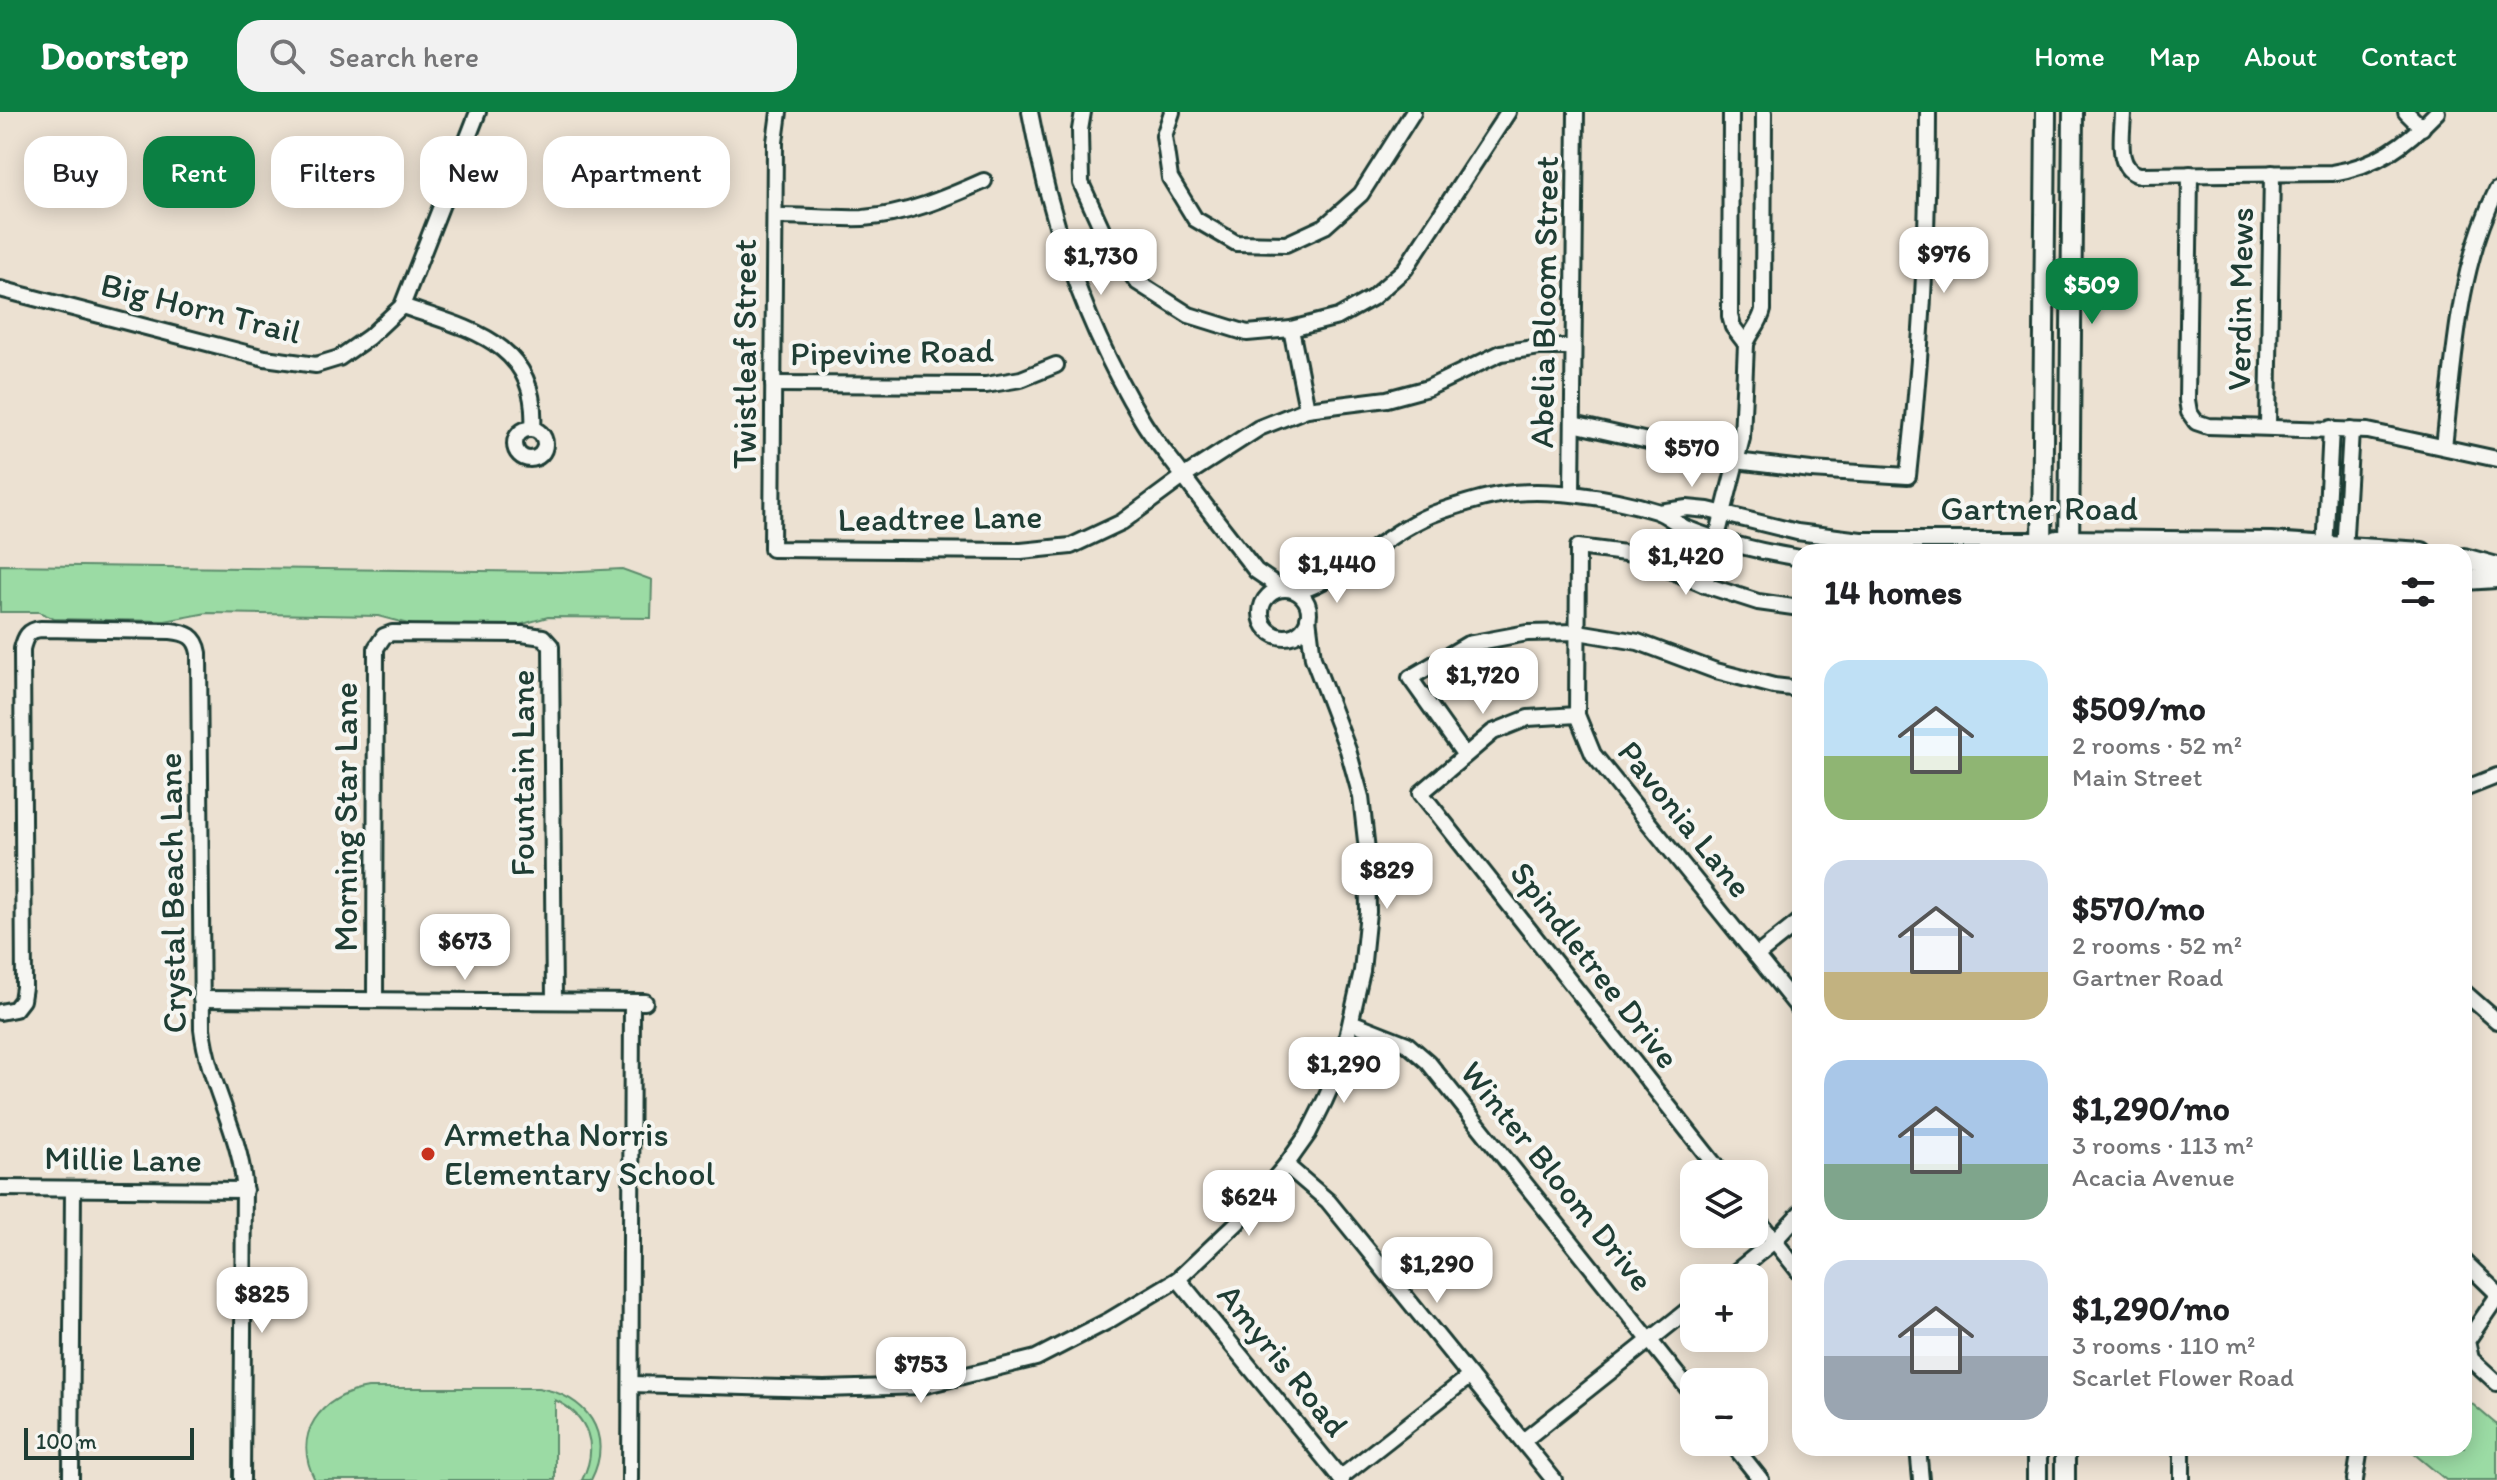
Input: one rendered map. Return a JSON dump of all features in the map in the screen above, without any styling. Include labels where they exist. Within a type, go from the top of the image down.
[{"type":"main road","points":[[2042,544],[2046,112]]},
{"type":"main road","points":[[2069,544],[2073,112]]},
{"type":"main road","name":"Gartner Road","points":[[2131,544],[2224,541],[2267,544]]},
{"type":"main road","points":[[2472,560],[2497,567]]},
{"type":"main road","points":[[2472,580],[2497,578]]},
{"type":"main road","points":[[2037,1456],[2037,1480]]},
{"type":"main road","points":[[2065,1456],[2065,1480]]},
{"type":"street","name":"Big Horn Trail","points":[[0,289],[265,358],[307,365],[329,362],[351,352],[402,306],[478,112]]},
{"type":"street","name":"Twistleaf Street","points":[[772,549],[775,142],[779,112]]},
{"type":"street","points":[[631,1384],[824,1389],[922,1386],[1036,1358],[1108,1321],[1178,1279],[1237,1223],[1308,1134],[1341,1064],[1362,971],[1368,912],[1367,850],[1361,797],[1348,750],[1313,658],[1308,613],[1293,590],[1275,584],[1256,571],[1143,423],[1082,303],[1053,217],[1030,112]]},
{"type":"street","points":[[1083,112],[1080,130],[1081,183],[1106,238],[1137,282],[1189,315],[1247,333],[1291,329],[1338,317],[1372,298],[1405,269],[1508,112]]},
{"type":"street","points":[[1172,112],[1164,136],[1170,178],[1195,219],[1236,243],[1286,244],[1325,226],[1361,194],[1413,112]]},
{"type":"street","name":"Abelia Bloom Street","points":[[1572,493],[1576,112]]},
{"type":"street","points":[[1731,112],[1730,316],[1733,327],[1746,344]]},
{"type":"street","points":[[1764,112],[1763,310],[1760,323],[1751,332],[1746,344],[1742,438],[1705,585],[1758,602],[1792,607]]},
{"type":"street","points":[[1573,424],[1736,461],[1811,470],[1908,476],[1923,327],[1928,112]]},
{"type":"street","points":[[2123,112],[2122,153],[2127,169],[2140,175],[2332,173],[2367,165],[2406,143],[2437,112]]},
{"type":"street","points":[[2406,112],[2422,128]]},
{"type":"street","name":"Verdin Mews","points":[[2268,426],[2272,173]]},
{"type":"street","points":[[2190,174],[2187,400],[2192,418],[2208,426],[2331,428],[2405,437],[2497,459]]},
{"type":"street","points":[[775,216],[864,218],[944,199],[984,181]]},
{"type":"street","points":[[2444,447],[2464,280],[2483,218],[2497,190]]},
{"type":"street","points":[[402,306],[474,331],[503,347],[514,359],[531,391],[533,429]]},
{"type":"street","points":[[1291,329],[1307,409]]},
{"type":"street","name":"Leadtree Lane","points":[[772,549],[1021,551],[1071,546],[1122,522],[1183,477],[1259,428],[1307,409],[1387,399],[1428,388],[1501,353],[1539,347],[1573,347]]},
{"type":"street","name":"Pipevine Road","points":[[773,384],[986,385],[1021,379],[1056,365]]},
{"type":"street","points":[[2325,544],[2331,428]]},
{"type":"street","points":[[2344,544],[2351,430]]},
{"type":"street","name":"Gartner Road","points":[[1335,577],[1388,539],[1437,513],[1500,494],[1572,493],[1659,512],[1684,528],[1792,557]]},
{"type":"street","name":"Gartner Road","points":[[1659,512],[1687,508],[1797,532],[1861,540],[1982,544]]},
{"type":"street","name":"Pavonia Lane","points":[[1705,585],[1633,554],[1578,547],[1577,715],[1593,754],[1792,1000]]},
{"type":"street","points":[[1256,571],[1265,625],[1272,633],[1289,638],[1313,658]]},
{"type":"street","points":[[1262,609],[1271,592],[1293,590],[1335,577]]},
{"type":"street","points":[[1289,638],[1305,627],[1308,613],[1335,577]]},
{"type":"street","name":"Crystal Beach Lane","points":[[0,1012],[15,1009],[22,1000],[24,987],[22,649],[29,633],[41,629],[171,631],[193,637],[199,653],[201,999],[205,1052],[241,1162],[245,1190],[242,1480]]},
{"type":"street","points":[[1577,715],[1528,718],[1493,732],[1464,754],[1410,678],[1468,644],[1527,633],[1578,632],[1638,642],[1716,671],[1792,688]]},
{"type":"street","name":"Fountain Lane","points":[[384,636],[392,633],[522,634],[548,640],[551,652],[554,1001]]},
{"type":"street","name":"Morning Star Lane","points":[[375,1000],[376,648],[384,636]]},
{"type":"street","name":"Spindletree Drive","points":[[1464,754],[1421,793],[1711,1160]]},
{"type":"street","points":[[2472,786],[2497,776]]},
{"type":"street","points":[[1756,956],[1792,927]]},
{"type":"street","points":[[201,999],[638,1002],[630,1480]]},
{"type":"street","points":[[2472,999],[2497,1021]]},
{"type":"street","name":"Winter Bloom Drive","points":[[1351,1022],[1407,1044],[1428,1062],[1680,1378]]},
{"type":"street","points":[[1286,1165],[1328,1201],[1554,1480]]},
{"type":"street","name":"Millie Lane","points":[[0,1188],[245,1190]]},
{"type":"street","points":[[71,1480],[73,1189]]},
{"type":"street","points":[[1745,1264],[1792,1222]]},
{"type":"street","points":[[1768,1233],[1792,1263]]},
{"type":"street","points":[[2472,1269],[2497,1295],[2472,1333]]},
{"type":"street","name":"Amyris Road","points":[[1178,1279],[1341,1479]]},
{"type":"street","points":[[1523,1441],[1680,1316]]},
{"type":"street","points":[[2472,1360],[2497,1383]]},
{"type":"street","points":[[1341,1479],[1470,1376]]},
{"type":"street","points":[[1742,1456],[1761,1480]]},
{"type":"street","points":[[1919,1456],[1921,1480]]},
{"type":"street","points":[[2182,1456],[2182,1480]]},
{"type":"street","points":[[2355,1480],[2358,1456]]},
{"type":"green space","points":[[0,565],[560,572],[622,569],[652,580],[651,618],[548,617],[519,625],[412,625],[378,616],[207,613],[165,621],[54,619],[39,612],[0,612]]},
{"type":"green space","points":[[368,1388],[538,1388],[555,1392],[570,1399],[592,1419],[600,1447],[598,1463],[591,1480],[582,1480],[590,1456],[588,1434],[576,1415],[555,1400],[555,1480],[315,1480],[306,1447],[314,1420],[336,1399]]},
{"type":"green space","points":[[2472,1404],[2497,1425],[2497,1480],[2446,1480],[2417,1456],[2472,1456]]},
{"type":"place","name":"Armetha Norris Elementary School","points":[[428,1154]]}]
